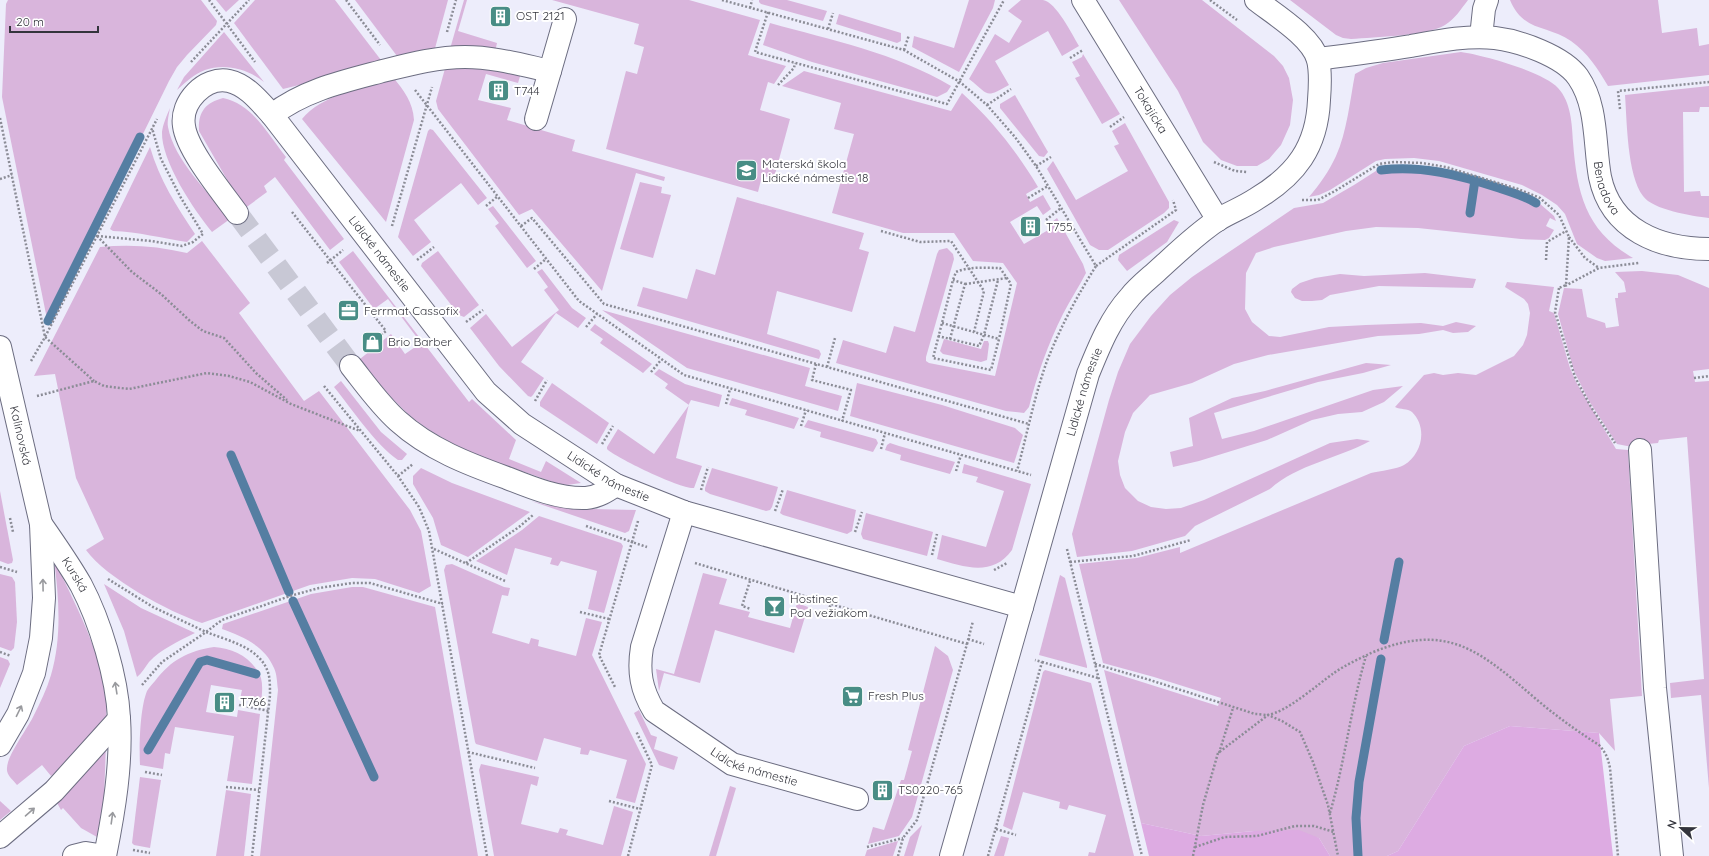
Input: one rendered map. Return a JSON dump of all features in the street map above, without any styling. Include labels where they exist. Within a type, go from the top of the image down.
[{"type":"street","name":"Tokajícka","points":[[1083,0],[1218,220]]},
{"type":"street","points":[[1256,0],[1303,36],[1318,59],[1448,40],[1481,37],[1484,9],[1487,0]]},
{"type":"street","points":[[536,119],[565,19]]},
{"type":"street","name":"Benadova","points":[[1481,37],[1510,41],[1556,58],[1568,66],[1578,78],[1587,95],[1595,128],[1600,178],[1609,200],[1620,217],[1633,229],[1661,243],[1689,249],[1709,249]]},
{"type":"street","points":[[272,115],[286,104],[310,92],[397,68],[440,59],[467,57],[488,58],[550,71]]},
{"type":"street","name":"Lidické námestie","points":[[951,856],[1088,374],[1099,345],[1113,320],[1129,297],[1174,255],[1218,220],[1256,199],[1283,181],[1303,158],[1314,135],[1319,115],[1320,90],[1318,59]]},
{"type":"street","name":"Lidické námestie","points":[[237,213],[196,155],[188,140],[184,125],[188,103],[195,93],[205,86],[215,82],[229,81],[241,86],[256,97],[272,115],[486,392],[522,424],[616,485],[646,496],[691,504],[1022,607]]},
{"type":"street","name":"Kalinovská","points":[[0,347],[41,524]]},
{"type":"street","points":[[351,366],[386,410],[398,421],[432,446],[469,464],[529,487],[558,495],[587,498],[599,495],[616,485]]},
{"type":"street","points":[[1640,450],[1655,688],[1672,856]]},
{"type":"street","name":"Lidické námestie","points":[[691,504],[670,555],[642,647],[639,664],[646,698],[654,711],[732,764],[857,799]]},
{"type":"street","name":"Kurská","points":[[41,524],[63,554],[81,586],[96,620],[115,684],[119,718],[119,758],[116,788],[105,856]]},
{"type":"street","name":"Kurská","points":[[0,745],[18,714],[27,694],[34,673],[41,638],[44,598],[41,524]]},
{"type":"street","points":[[0,837],[54,791],[119,718]]},
{"type":"street","points":[[74,856],[86,853],[105,856]]},
{"type":"path","points":[[209,0],[257,65]]},
{"type":"path","points":[[189,63],[249,0]]},
{"type":"path","points":[[346,0],[397,68],[579,301],[661,360],[684,375],[1057,483]]},
{"type":"path","points":[[722,0],[904,50],[960,82],[987,105],[1015,137],[1036,166],[1096,266]]},
{"type":"path","points":[[750,8],[752,0]]},
{"type":"path","points":[[768,12],[755,52],[947,104],[1004,0]]},
{"type":"path","points":[[1210,0],[1242,24]]},
{"type":"path","points":[[828,29],[833,13]]},
{"type":"path","points":[[904,50],[909,35]]},
{"type":"path","points":[[1070,58],[1086,48]]},
{"type":"path","points":[[778,85],[794,68],[796,63]]},
{"type":"path","points":[[1621,114],[1618,91],[1709,82]]},
{"type":"path","points":[[987,105],[1012,89]]},
{"type":"path","points":[[28,365],[45,337],[159,115]]},
{"type":"path","points":[[1110,127],[1126,116]]},
{"type":"path","points":[[0,118],[45,337],[94,381],[104,386],[129,389],[207,373],[229,376],[250,382],[291,404],[362,432]]},
{"type":"path","points":[[97,236],[151,241],[182,246],[193,242],[204,234],[181,198],[162,160],[152,128]]},
{"type":"path","points":[[392,228],[420,128]]},
{"type":"path","points":[[1036,166],[1051,157]]},
{"type":"path","points":[[1210,159],[1222,167],[1235,171],[1254,171]]},
{"type":"path","points":[[1302,195],[1298,199],[1318,200],[1379,164],[1394,162],[1422,162],[1446,167],[1540,198],[1559,215],[1569,237],[1586,258],[1599,268]]},
{"type":"path","points":[[0,178],[12,176]]},
{"type":"path","points":[[1028,198],[1048,186]]},
{"type":"path","points":[[486,206],[498,196]]},
{"type":"path","points":[[1017,471],[1047,362],[1066,317],[1096,266],[1176,210],[1172,197]]},
{"type":"path","points":[[1046,220],[1061,208]]},
{"type":"path","points":[[292,212],[314,243],[331,260],[386,331],[381,335]]},
{"type":"path","points":[[521,226],[532,218],[604,304],[816,364],[828,366],[1029,424]]},
{"type":"path","points":[[881,231],[920,242],[951,241],[984,291],[974,332]]},
{"type":"path","points":[[1546,260],[1547,242],[1566,231]]},
{"type":"path","points":[[97,236],[132,272],[161,294],[190,322],[204,331],[224,338],[256,373],[291,404]]},
{"type":"path","points":[[1566,285],[1569,237]]},
{"type":"path","points":[[412,264],[434,247]]},
{"type":"path","points":[[327,263],[340,253]]},
{"type":"path","points":[[534,269],[546,259]]},
{"type":"path","points":[[1640,450],[1617,447],[1598,418],[1575,377],[1555,312],[1559,288],[1599,268],[1644,262]]},
{"type":"path","points":[[969,268],[1000,268],[1011,284],[991,370],[933,358],[956,272],[969,268]]},
{"type":"path","points":[[953,280],[965,284],[1007,278]]},
{"type":"path","points":[[938,336],[979,346],[984,335],[998,280]]},
{"type":"path","points":[[950,339],[965,284]]},
{"type":"path","points":[[358,305],[363,302]]},
{"type":"path","points":[[460,326],[483,310]]},
{"type":"path","points":[[586,327],[597,314]]},
{"type":"path","points":[[942,322],[999,339]]},
{"type":"path","points":[[828,366],[835,338]]},
{"type":"path","points":[[651,372],[661,360]]},
{"type":"path","points":[[816,364],[812,380],[851,390],[842,421]]},
{"type":"path","points":[[1694,378],[1709,376]]},
{"type":"path","points":[[532,407],[548,380]]},
{"type":"path","points":[[34,398],[94,381]]},
{"type":"path","points":[[324,386],[398,476],[419,507],[429,531],[487,856]]},
{"type":"path","points":[[726,404],[730,389]]},
{"type":"path","points":[[801,426],[806,410]]},
{"type":"path","points":[[599,450],[613,426]]},
{"type":"path","points":[[881,449],[885,433]]},
{"type":"path","points":[[956,471],[961,455]]},
{"type":"path","points":[[398,476],[419,460]]},
{"type":"path","points":[[691,504],[708,467]]},
{"type":"path","points":[[772,517],[783,489]]},
{"type":"path","points":[[617,693],[599,655],[646,496]]},
{"type":"path","points":[[855,533],[862,512]]},
{"type":"path","points":[[466,563],[519,527],[534,514]]},
{"type":"path","points":[[10,515],[14,537]]},
{"type":"path","points":[[582,525],[750,580],[966,644],[917,820],[903,838],[898,856]]},
{"type":"path","points":[[932,556],[937,534]]},
{"type":"path","points":[[1070,562],[1133,556],[1191,540]]},
{"type":"path","points":[[1066,547],[1142,856]]},
{"type":"path","points":[[433,549],[505,581]]},
{"type":"path","points":[[988,572],[995,570],[1011,561]]},
{"type":"path","points":[[19,565],[20,573]]},
{"type":"path","points":[[0,567],[11,570]]},
{"type":"path","points":[[102,575],[153,607],[206,632],[244,646],[259,658],[268,675],[270,695],[252,856]]},
{"type":"path","points":[[750,580],[742,606],[751,608]]},
{"type":"path","points":[[186,645],[222,620],[290,596],[319,588],[352,583],[370,583],[443,604]]},
{"type":"path","points":[[828,611],[831,604]]},
{"type":"path","points":[[580,612],[609,619]]},
{"type":"path","points":[[1218,753],[1268,715],[1288,706],[1335,672],[1367,656],[1399,643],[1421,640],[1439,640],[1463,647],[1479,654],[1496,665],[1553,713],[1599,746],[1608,758],[1610,768],[1618,856]]},
{"type":"path","points":[[1330,813],[1340,779],[1357,692],[1367,656]]},
{"type":"path","points":[[1031,658],[1098,678]]},
{"type":"path","points":[[988,856],[1042,662]]},
{"type":"path","points":[[1095,664],[1150,680],[1233,708],[1255,714],[1268,715],[1282,721],[1300,732],[1314,762],[1330,813],[1338,856]]},
{"type":"path","points":[[239,705],[269,711]]},
{"type":"path","points":[[1193,856],[1203,806],[1233,708]]},
{"type":"path","points":[[628,856],[652,765],[633,725]]},
{"type":"path","points":[[468,752],[535,768]]},
{"type":"path","points":[[142,772],[162,775]]},
{"type":"path","points":[[226,787],[260,790]]},
{"type":"path","points":[[609,801],[640,809]]},
{"type":"path","points":[[1195,846],[1225,837],[1256,836],[1295,826],[1314,826],[1334,832]]},
{"type":"path","points":[[996,829],[1016,835]]},
{"type":"path","points":[[868,847],[903,838]]},
{"type":"path","points":[[131,850],[150,853]]},
{"type":"shaded area","points":[[8,0],[201,0],[217,21],[216,25],[177,67],[169,81],[50,323],[47,319],[2,97],[6,4]]},
{"type":"shaded area","points":[[216,0],[239,0],[226,12]]},
{"type":"shaded area","points":[[255,0],[335,0],[384,64],[283,89],[234,23]]},
{"type":"shaded area","points":[[355,0],[448,0],[434,52],[400,60]]},
{"type":"shaded area","points":[[464,0],[467,0],[458,31],[497,43],[495,52],[450,49]]},
{"type":"shaded area","points":[[552,0],[689,0],[760,20],[748,55],[786,66],[774,84],[768,82],[760,110],[790,119],[774,178],[762,176],[758,192],[606,149],[626,71],[637,74],[644,47],[634,44],[639,24]]},
{"type":"shaded area","points":[[759,0],[787,0],[827,11],[823,21],[761,4]]},
{"type":"shaded area","points":[[969,0],[995,0],[993,8],[959,72],[912,47],[914,36],[954,48]]},
{"type":"shaded area","points":[[1021,0],[1043,0],[1048,2],[1063,19],[1079,46],[1062,56],[1048,31],[995,61],[1009,85],[995,92],[984,92],[969,79],[995,34],[1009,43],[1022,21],[1008,11]]},
{"type":"shaded area","points":[[1119,0],[1202,0],[1274,56],[1283,66],[1289,78],[1293,100],[1290,125],[1281,145],[1269,159],[1257,166],[1237,166],[1221,160],[1203,142],[1178,91]]},
{"type":"shaded area","points":[[1290,0],[1468,0],[1452,20],[1437,29],[1414,34],[1351,39],[1336,35]]},
{"type":"shaded area","points":[[1510,0],[1658,0],[1662,33],[1697,28],[1699,46],[1709,44],[1709,75],[1608,86],[1583,51],[1562,36],[1529,23],[1515,10]]},
{"type":"shaded area","points":[[839,14],[901,33],[901,41],[897,43],[836,24]]},
{"type":"shaded area","points":[[770,23],[863,48],[886,56],[951,86],[947,92],[937,97],[812,62],[763,45]]},
{"type":"shaded area","points":[[224,32],[264,82],[258,77],[236,68],[220,67],[205,70],[197,74],[190,78],[177,90],[184,77]]},
{"type":"shaded area","points":[[1461,52],[1498,60],[1527,70],[1551,82],[1558,88],[1566,100],[1570,114],[1577,178],[1587,209],[1594,223],[1604,236],[1633,258],[1605,261],[1597,258],[1577,244],[1565,214],[1557,205],[1542,195],[1522,185],[1439,161],[1414,158],[1385,159],[1376,161],[1330,190],[1319,195],[1309,197],[1321,182],[1340,147],[1346,126],[1355,74],[1366,68],[1383,63]]},
{"type":"shaded area","points":[[1083,54],[1120,114],[1102,124],[1075,78],[1080,76],[1072,62],[1082,57]]},
{"type":"shaded area","points":[[446,65],[521,73],[518,83],[486,74],[478,100],[511,108],[507,120],[575,140],[572,151],[665,177],[664,181],[636,173],[602,291],[532,209],[519,215],[438,109],[436,101]]},
{"type":"shaded area","points":[[804,71],[951,111],[962,93],[994,125],[1030,174],[1038,187],[1026,194],[1030,202],[1043,195],[1051,209],[1043,215],[1037,206],[1010,222],[1024,244],[1050,229],[1048,225],[1057,218],[1083,264],[1086,273],[1052,337],[1039,371],[1029,407],[1024,413],[1006,411],[836,363],[843,340],[886,353],[894,326],[915,332],[937,254],[939,250],[947,248],[953,254],[954,259],[926,361],[929,363],[995,376],[1017,283],[1003,263],[973,261],[954,233],[903,233],[832,213],[854,134],[834,129],[841,103],[782,86]]},
{"type":"shaded area","points":[[393,77],[410,102],[414,120],[386,222],[302,119],[320,104],[332,98],[357,88]]},
{"type":"shaded area","points":[[1709,86],[1709,107],[1700,107],[1699,112],[1683,112],[1684,192],[1700,191],[1701,196],[1709,196],[1709,218],[1664,209],[1648,201],[1643,196],[1638,187],[1631,162],[1627,133],[1625,95]]},
{"type":"shaded area","points":[[1015,95],[1048,152],[1044,157],[1039,156],[1000,108],[1000,104]]},
{"type":"shaded area","points":[[223,98],[234,101],[243,107],[266,130],[286,157],[284,160],[344,239],[330,250],[275,177],[264,186],[267,192],[244,209],[199,131],[201,114],[204,109],[217,100]]},
{"type":"shaded area","points":[[170,108],[168,127],[177,152],[193,176],[230,219],[212,232],[196,211],[180,185],[167,157],[163,144],[162,132]]},
{"type":"shaded area","points":[[1125,123],[1169,202],[1169,208],[1164,213],[1108,250],[1099,250],[1090,245],[1047,169],[1053,161],[1076,200],[1128,171],[1114,146],[1119,144],[1112,131]]},
{"type":"shaded area","points":[[430,129],[433,130],[487,198],[478,205],[461,183],[414,220],[431,242],[413,256],[398,237],[428,131]]},
{"type":"shaded area","points":[[150,147],[163,181],[195,234],[187,242],[113,231],[110,229]]},
{"type":"shaded area","points":[[1379,169],[1379,172],[1409,170],[1439,174],[1482,185],[1527,200],[1536,205],[1539,203],[1554,216],[1556,221],[1550,218],[1546,226],[1554,230],[1549,238],[1545,240],[1521,239],[1418,228],[1376,227],[1346,231],[1274,247],[1256,253],[1246,273],[1245,309],[1252,322],[1269,336],[1280,337],[1329,327],[1366,325],[1421,323],[1443,326],[1456,322],[1476,326],[1468,332],[1453,333],[1443,330],[1419,334],[1378,336],[1268,355],[1234,364],[1192,383],[1150,395],[1133,413],[1125,432],[1118,461],[1120,475],[1125,488],[1138,501],[1151,507],[1166,509],[1181,508],[1204,500],[1330,443],[1357,439],[1370,441],[1293,473],[1270,489],[1195,526],[1185,536],[1132,551],[1077,557],[1072,534],[1109,400],[1118,372],[1130,344],[1151,316],[1170,295],[1192,277],[1294,208],[1323,203]]},
{"type":"shaded area","points":[[640,182],[662,187],[661,193],[671,195],[653,258],[620,249]]},
{"type":"shaded area","points":[[737,197],[864,233],[859,249],[869,252],[852,312],[777,291],[767,334],[819,350],[821,354],[819,359],[637,306],[643,287],[687,299],[696,269],[715,275]]},
{"type":"shaded area","points":[[493,206],[536,261],[527,268],[495,226],[499,223],[488,209]]},
{"type":"shaded area","points":[[1174,220],[1179,222],[1167,242],[1127,271],[1118,260],[1119,255]]},
{"type":"shaded area","points":[[202,241],[250,303],[239,313],[304,401],[319,391],[410,510],[421,531],[431,586],[419,593],[375,579],[352,578],[310,585],[202,623],[173,611],[123,583],[95,561],[86,550],[104,539],[76,478],[55,374],[34,376],[100,247],[144,246],[187,253]]},
{"type":"shaded area","points":[[353,251],[469,402],[472,399],[516,440],[509,459],[541,472],[546,461],[581,483],[567,485],[558,484],[475,454],[428,429],[399,406],[360,359],[391,334],[405,354],[421,343],[388,299],[374,309],[339,262]]},
{"type":"shaded area","points":[[438,251],[479,305],[464,317],[459,315],[421,266],[422,263]]},
{"type":"shaded area","points":[[542,269],[572,308],[586,318],[578,328],[556,313],[521,362],[544,378],[531,397],[528,396],[499,366],[470,328],[486,314],[512,347],[559,310],[544,290],[548,287],[537,272]]},
{"type":"shaded area","points":[[1642,271],[1678,275],[1709,288],[1709,369],[1693,371],[1695,382],[1709,381],[1709,788],[1701,695],[1671,698],[1670,683],[1704,679],[1687,437],[1659,440],[1658,443],[1627,446],[1617,444],[1589,401],[1574,371],[1558,314],[1564,288],[1582,289],[1587,317],[1605,323],[1606,328],[1619,326],[1615,298],[1618,298],[1618,293],[1626,292],[1624,282],[1615,272]]},
{"type":"shaded area","points":[[1425,273],[1476,279],[1473,288],[1379,286],[1330,295],[1322,300],[1312,301],[1302,301],[1295,298],[1291,292],[1292,289],[1300,283],[1315,278],[1340,274],[1364,276]]},
{"type":"shaded area","points":[[1507,282],[1554,287],[1549,311],[1554,313],[1570,368],[1576,382],[1616,449],[1628,450],[1642,696],[1610,699],[1615,751],[1599,733],[1510,726],[1464,746],[1398,851],[1387,856],[1330,856],[1319,838],[1254,831],[1201,836],[1141,823],[1104,670],[1218,706],[1221,698],[1103,663],[1079,564],[1137,558],[1180,547],[1180,553],[1371,473],[1393,469],[1404,465],[1419,448],[1421,440],[1420,425],[1412,412],[1395,407],[1424,375],[1434,373],[1443,375],[1458,373],[1476,375],[1514,356],[1523,345],[1527,335],[1530,313],[1528,304],[1524,299],[1505,287]]},
{"type":"shaded area","points":[[602,310],[810,368],[805,386],[842,396],[838,411],[687,368]]},
{"type":"shaded area","points":[[595,324],[652,364],[643,373],[600,343],[603,339],[590,330]]},
{"type":"shaded area","points":[[944,339],[981,349],[984,341],[988,341],[987,360],[981,362],[943,354],[940,351]]},
{"type":"shaded area","points":[[1366,363],[1391,365],[1363,373],[1318,382],[1214,413],[1222,439],[1254,431],[1373,390],[1403,386],[1384,402],[1362,412],[1338,414],[1312,420],[1267,440],[1199,461],[1173,467],[1170,452],[1193,446],[1189,418],[1232,398],[1265,391]]},
{"type":"shaded area","points":[[659,369],[685,384],[722,395],[719,407],[691,400],[689,405],[665,388],[668,384],[654,374]]},
{"type":"shaded area","points":[[341,381],[381,432],[407,454],[402,460],[398,460],[389,453],[364,426],[334,387]]},
{"type":"shaded area","points":[[552,383],[609,423],[597,444],[540,406],[540,402]]},
{"type":"shaded area","points":[[857,383],[942,405],[1015,428],[1023,435],[1014,463],[850,416]]},
{"type":"shaded area","points":[[732,398],[799,418],[794,429],[745,415],[747,410],[729,405]]},
{"type":"shaded area","points":[[689,406],[676,458],[702,466],[694,488],[677,484],[650,473],[607,449],[618,429],[654,454]]},
{"type":"shaded area","points":[[808,420],[876,439],[878,443],[873,452],[820,437],[821,432],[804,427]]},
{"type":"shaded area","points":[[890,443],[955,462],[950,474],[900,460],[901,455],[885,450],[887,445]]},
{"type":"shaded area","points":[[964,464],[1031,484],[1012,550],[996,564],[987,567],[968,567],[937,559],[942,535],[986,547],[1004,491],[976,482],[978,477],[962,473]]},
{"type":"shaded area","points":[[421,468],[452,483],[530,512],[468,557],[441,545],[433,518],[413,484],[413,476]]},
{"type":"shaded area","points":[[712,468],[778,487],[770,510],[766,511],[710,494],[705,491]]},
{"type":"shaded area","points":[[787,490],[856,510],[852,531],[847,534],[783,515],[780,513]]},
{"type":"shaded area","points":[[0,491],[13,560],[12,563],[8,564],[0,561]]},
{"type":"shaded area","points":[[531,501],[547,505],[592,509],[636,510],[629,531],[625,533]]},
{"type":"shaded area","points":[[866,513],[933,532],[927,556],[863,539],[861,534]]},
{"type":"shaded area","points":[[539,516],[621,543],[623,546],[604,613],[588,609],[597,571],[561,561],[558,566],[550,564],[552,558],[515,548],[507,575],[476,561],[522,530]]},
{"type":"shaded area","points":[[54,560],[82,618],[99,662],[104,684],[106,705],[105,724],[57,777],[54,774],[51,776],[42,765],[17,785],[7,771],[8,763],[43,696],[49,680],[57,647],[58,603]]},
{"type":"shaded area","points":[[452,564],[504,587],[510,588],[508,596],[502,595],[492,633],[529,644],[531,638],[539,640],[538,646],[576,656],[586,618],[602,622],[592,655],[646,764],[635,803],[616,798],[627,760],[590,750],[588,755],[580,754],[581,748],[544,738],[537,761],[476,744],[444,570],[446,565]]},
{"type":"shaded area","points":[[703,573],[727,579],[719,604],[750,612],[748,617],[790,628],[797,603],[808,607],[794,653],[715,630],[700,683],[664,673],[659,691],[656,669],[674,674]]},
{"type":"shaded area","points":[[0,574],[12,577],[15,582],[17,622],[14,648],[11,651],[0,647]]},
{"type":"shaded area","points":[[1060,575],[1065,578],[1087,668],[1039,655]]},
{"type":"shaded area","points":[[104,584],[141,608],[195,633],[159,653],[149,662],[137,677],[124,631]]},
{"type":"shaded area","points":[[352,587],[363,587],[435,607],[478,856],[260,856],[278,690],[276,676],[270,660],[259,648],[245,639],[222,629],[223,624],[311,594]]},
{"type":"shaded area","points":[[935,646],[948,656],[953,670],[912,817],[899,836],[868,844],[873,827],[884,830],[901,780],[904,780],[912,751],[908,750]]},
{"type":"shaded area","points":[[214,647],[227,649],[243,656],[253,664],[261,678],[261,703],[240,699],[242,690],[211,685],[206,712],[237,717],[238,710],[260,714],[252,784],[227,781],[234,736],[175,727],[170,754],[165,753],[163,769],[140,765],[141,717],[147,691],[167,667],[174,662],[196,651]]},
{"type":"shaded area","points":[[0,657],[8,660],[10,664],[0,688]]},
{"type":"shaded area","points":[[1045,670],[1091,683],[1134,856],[1088,856],[1089,852],[1095,853],[1106,815],[1069,805],[1067,810],[1059,808],[1060,802],[1023,792],[1012,830],[1003,826],[1043,672]]},
{"type":"shaded area","points":[[639,710],[651,735],[657,737],[654,749],[678,757],[674,770],[659,765],[634,713]]},
{"type":"shaded area","points":[[1510,726],[1599,733],[1613,856],[1387,856],[1398,851],[1464,746]]},
{"type":"shaded area","points":[[106,744],[104,798],[97,837],[81,828],[63,808],[61,810],[56,801]]},
{"type":"shaded area","points":[[481,764],[539,777],[537,786],[531,784],[521,824],[558,833],[560,828],[568,830],[566,835],[603,845],[614,806],[633,812],[621,856],[494,856],[479,770]]},
{"type":"shaded area","points":[[140,777],[161,780],[150,848],[134,845],[132,843]]},
{"type":"shaded area","points":[[730,786],[736,788],[716,856],[709,856]]},
{"type":"shaded area","points":[[226,790],[251,794],[244,856],[216,856]]},
{"type":"shaded area","points":[[0,801],[11,811],[0,820]]},
{"type":"shaded area","points":[[1141,823],[1201,836],[1254,831],[1299,830],[1319,838],[1330,856],[1149,856]]},
{"type":"shaded area","points":[[922,825],[913,856],[904,856],[910,837]]},
{"type":"shaded area","points":[[1001,836],[1009,838],[1004,856],[994,856]]},
{"type":"shaded area","points":[[898,841],[893,856],[865,856],[867,850]]},
{"type":"waterway","points":[[48,321],[140,137]]},
{"type":"waterway","points":[[1381,170],[1426,170],[1455,175],[1513,193],[1536,203]]},
{"type":"waterway","points":[[1470,213],[1475,180]]},
{"type":"waterway","points":[[231,455],[289,592]]},
{"type":"waterway","points":[[1384,640],[1399,562]]},
{"type":"waterway","points":[[293,601],[374,777]]},
{"type":"waterway","points":[[1358,856],[1356,818],[1359,782],[1381,659]]},
{"type":"waterway","points":[[148,750],[200,662],[207,660],[256,674]]},
{"type":"tunnel","points":[[237,213],[351,366]]},
{"type":"place","name":"OST 2121","points":[[501,16]]},
{"type":"place","name":"T744","points":[[498,91]]},
{"type":"place","name":"Materská škola Lidické námestie 18","points":[[746,171]]},
{"type":"place","name":"T755","points":[[1031,227]]},
{"type":"place","name":"Ferrmat Cassofix","points":[[349,311]]},
{"type":"place","name":"Brio Barber","points":[[372,342]]},
{"type":"place","name":"Hostinec Pod vežiakom","points":[[774,606]]},
{"type":"place","name":"Fresh Plus","points":[[852,696]]},
{"type":"place","name":"T766","points":[[224,702]]},
{"type":"place","name":"TS0220-765","points":[[883,790]]}]
